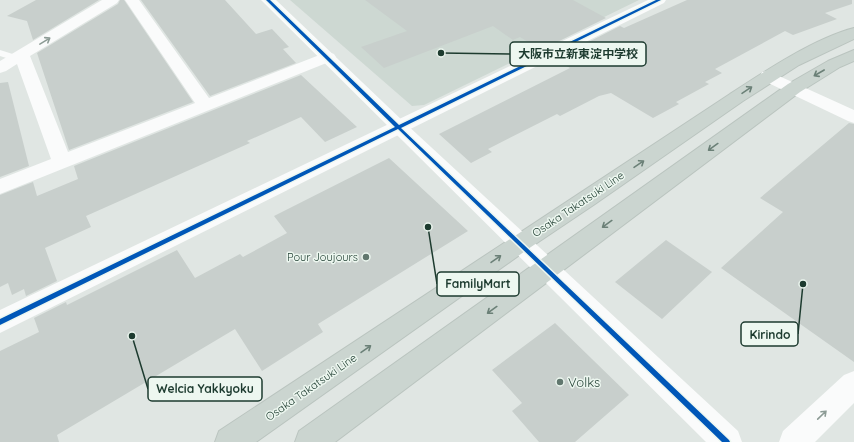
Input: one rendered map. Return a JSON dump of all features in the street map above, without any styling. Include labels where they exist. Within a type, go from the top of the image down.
[{"type":"main road","name":"Osaka Takatsuki Line","points":[[230,442],[520,243],[563,216],[768,76],[811,51],[854,33]]},
{"type":"main road","points":[[310,442],[794,88],[834,64],[854,55]]},
{"type":"street","points":[[0,68],[112,0]]},
{"type":"street","points":[[132,0],[206,106]]},
{"type":"street","points":[[268,0],[398,127],[727,442]]},
{"type":"street","points":[[0,322],[659,0]]},
{"type":"street","points":[[19,56],[62,162]]},
{"type":"street","points":[[0,187],[328,57]]},
{"type":"street","points":[[768,76],[854,117]]},
{"type":"street","points":[[794,442],[854,384]]},
{"type":"lane","points":[[0,53],[19,56]]},
{"type":"shaded area","points":[[290,0],[639,0],[424,105],[412,106]]},
{"type":"building","points":[[36,0],[99,0],[33,40],[27,21],[7,16]]},
{"type":"building","points":[[120,0],[124,0],[193,102],[69,150],[37,53],[118,4]]},
{"type":"building","points":[[141,0],[225,0],[256,34],[272,29],[289,47],[283,49],[296,63],[210,96]]},
{"type":"building","points":[[365,0],[573,0],[606,18],[541,50],[520,37],[513,40],[493,26],[384,68],[361,47],[407,31]]},
{"type":"building","points":[[687,0],[852,0],[852,4],[825,13],[837,19],[793,35],[785,31],[715,69],[722,73],[705,82],[709,84],[676,102],[679,104],[653,118],[611,93],[599,96],[560,116],[557,114],[488,149],[492,152],[471,163],[439,134],[570,68],[555,59],[620,26],[624,28]]},
{"type":"building","points":[[301,75],[357,127],[325,142],[301,117],[247,141],[250,143],[86,216],[91,227],[45,248],[57,281],[26,296],[24,289],[12,295],[8,283],[0,287],[0,195],[33,182],[37,196],[78,179],[74,166]]},
{"type":"building","points":[[8,82],[29,166],[0,177],[0,83]]},
{"type":"building","points":[[849,123],[854,124],[854,362],[721,268],[783,212],[760,198]]},
{"type":"building","points":[[389,158],[468,231],[318,324],[323,332],[262,371],[235,329],[57,435],[59,442],[0,442],[0,351],[39,332],[34,318],[66,302],[67,305],[177,250],[195,278],[240,254],[243,257],[287,233],[274,216]]},
{"type":"building","points":[[666,240],[712,272],[662,319],[615,282]]},
{"type":"building","name":"Volks","points":[[555,323],[629,395],[575,442],[539,442],[512,411],[522,403],[492,370]]},
{"type":"cycle path","points":[[268,0],[398,127],[727,442]]},
{"type":"cycle path","points":[[0,322],[659,0]]},
{"type":"place","name":"大阪市立新東淀中学校","points":[[441,53]]},
{"type":"place","name":"FamilyMart","points":[[428,227]]},
{"type":"place","name":"Pour Joujours","points":[[366,257]]},
{"type":"place","name":"Kirindo","points":[[803,284]]},
{"type":"place","name":"Welcia Yakkyoku","points":[[132,336]]},
{"type":"place","name":"Volks","points":[[560,382]]}]
